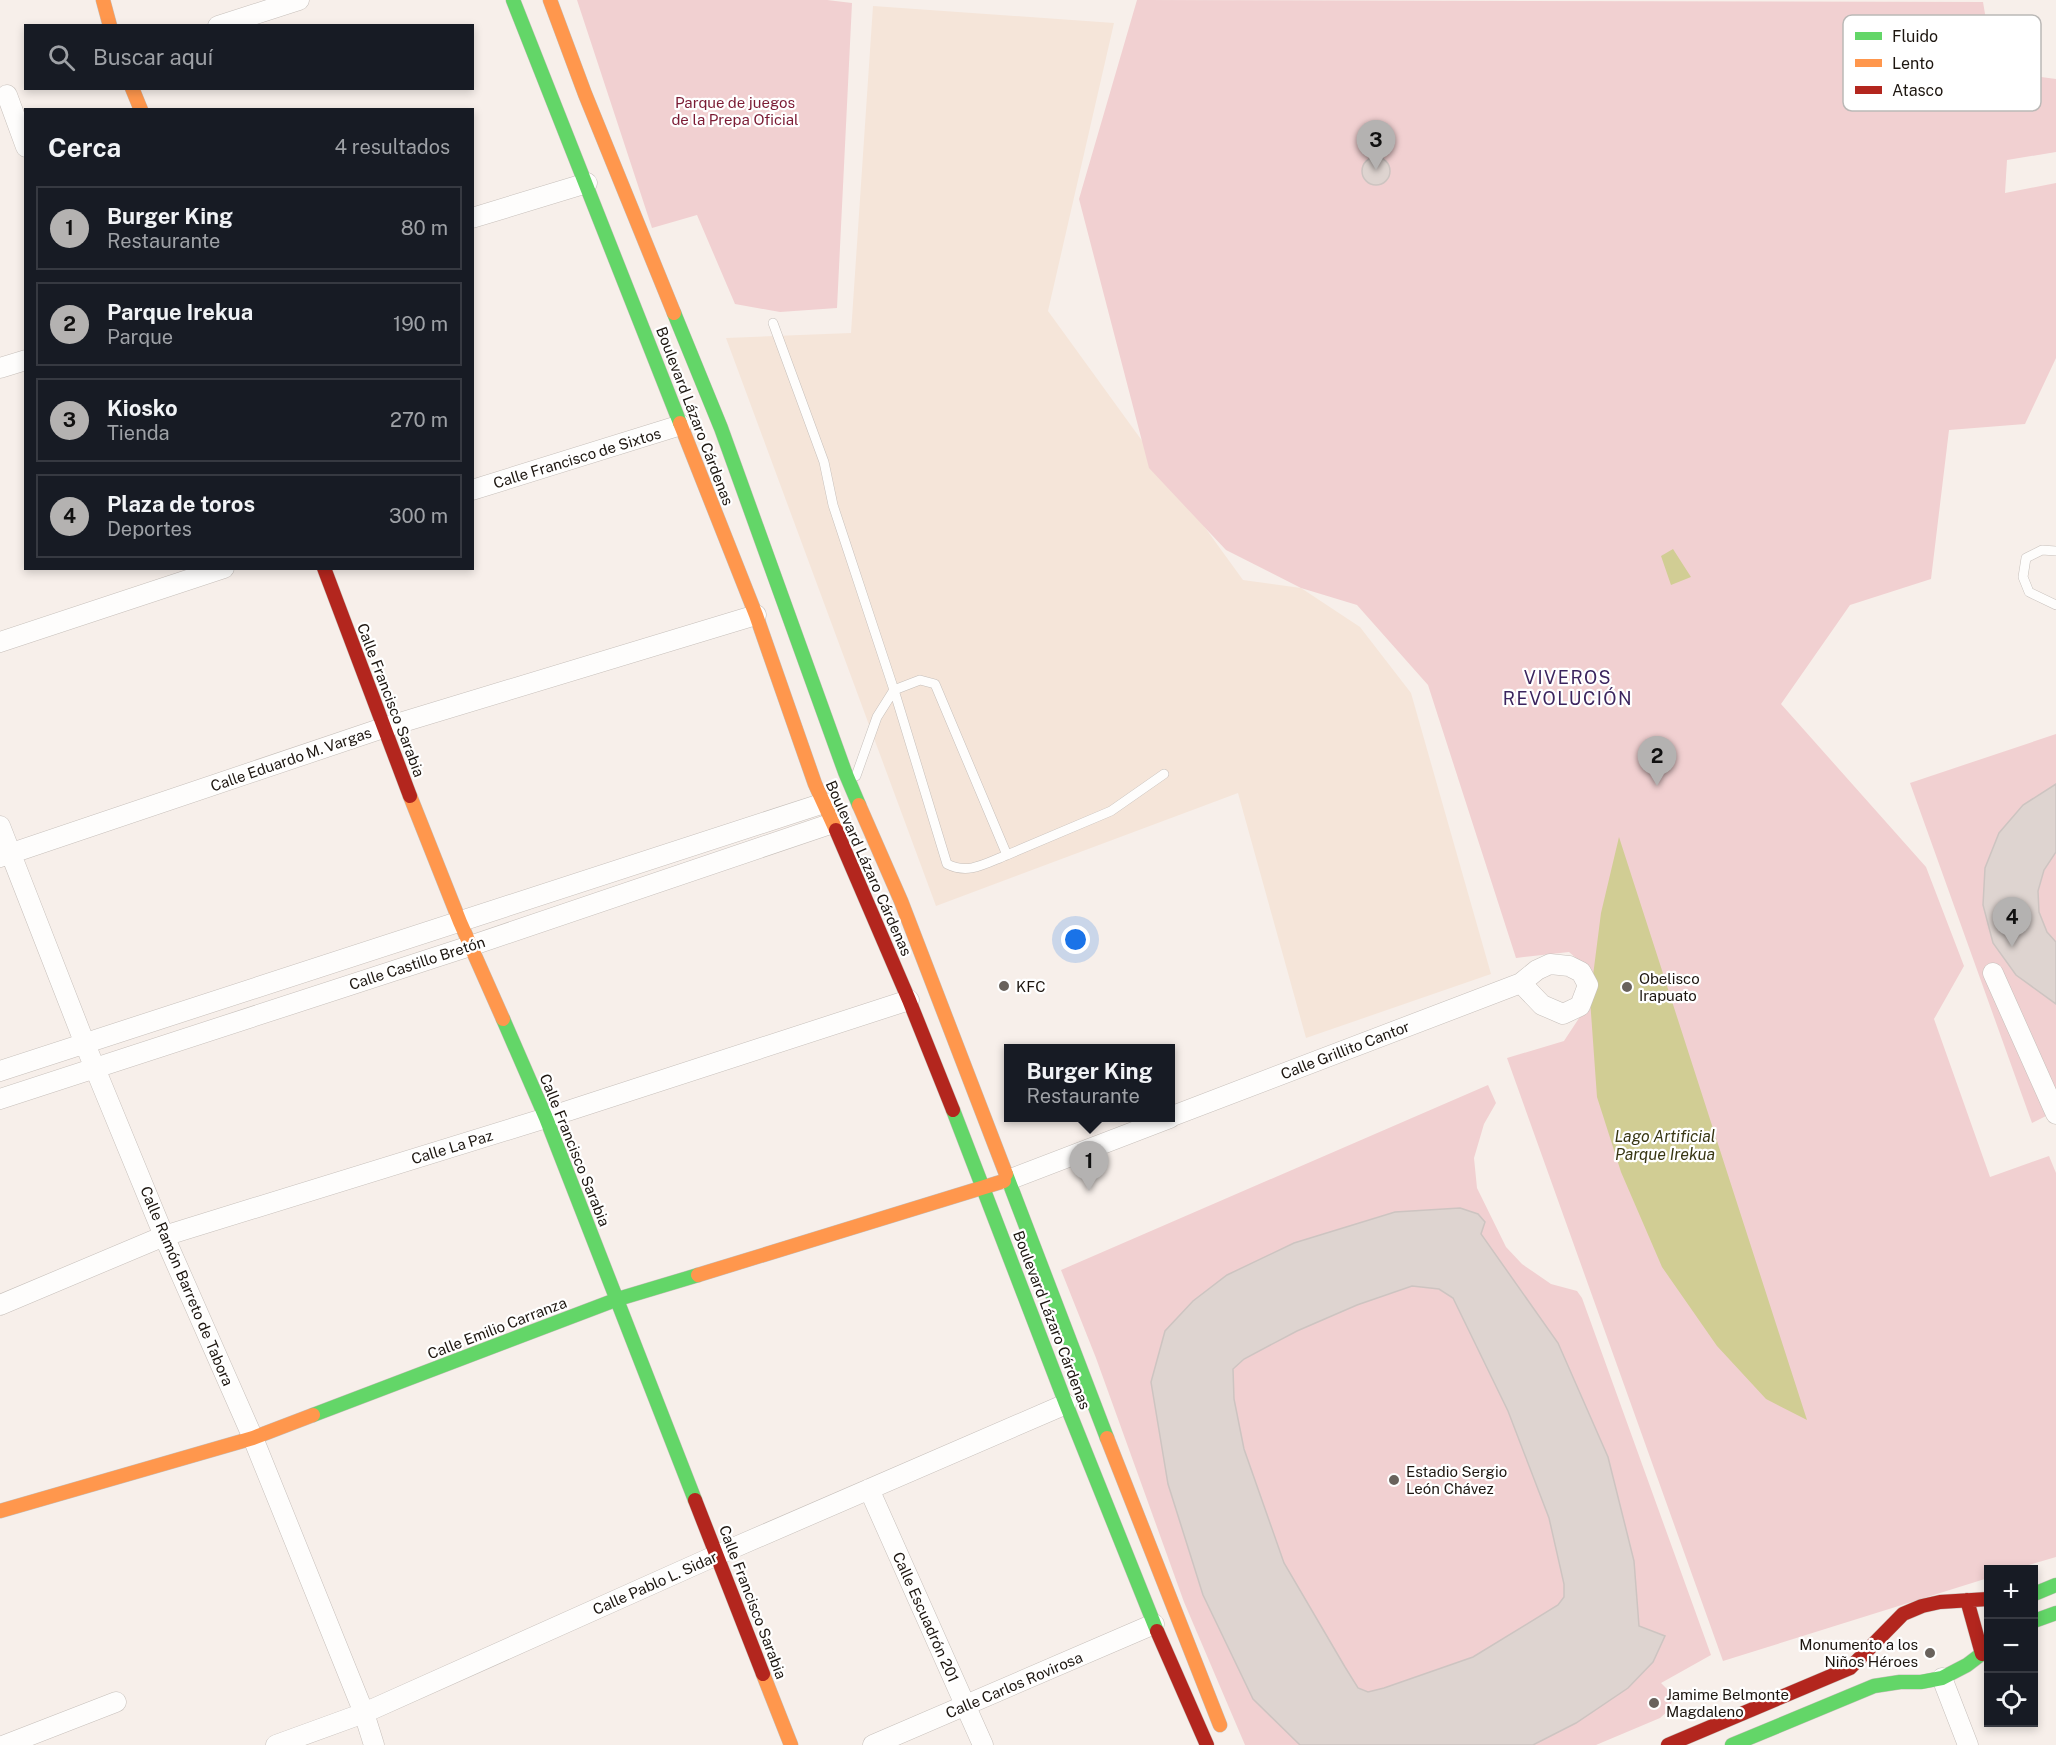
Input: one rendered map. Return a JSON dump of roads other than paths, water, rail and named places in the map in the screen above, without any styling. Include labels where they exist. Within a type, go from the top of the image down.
[{"type":"main road","points":[[103,0],[109,24]]},
{"type":"main road","name":"Boulevard Lázaro Cárdenas","points":[[513,0],[756,615],[815,784],[909,1000],[984,1187],[1066,1404],[1154,1624],[1207,1745]]},
{"type":"main road","name":"Boulevard Lázaro Cárdenas","points":[[550,0],[585,94],[721,428],[852,787],[901,901],[1155,1563],[1224,1734]]},
{"type":"main road","points":[[133,90],[140,108]]},
{"type":"main road","name":"Calle Francisco Sarabia","points":[[325,570],[383,728],[470,946],[546,1118],[791,1745]]},
{"type":"main road","name":"Calle Emilio Carranza","points":[[0,1511],[253,1438],[618,1299],[1008,1180]]},
{"type":"main road","points":[[2038,1592],[2056,1585]]},
{"type":"main road","points":[[1668,1745],[1850,1668],[1903,1614],[1922,1606],[1984,1599]]},
{"type":"main road","points":[[1966,1600],[1984,1650]]},
{"type":"main road","points":[[2038,1620],[2056,1613]]},
{"type":"main road","points":[[1888,1630],[1888,1647]]},
{"type":"main road","points":[[1732,1745],[1765,1738],[1874,1686],[1942,1678],[1984,1653]]},
{"type":"main road","points":[[1892,1667],[1895,1678],[1900,1682]]},
{"type":"street","points":[[224,24],[299,0]]},
{"type":"street","points":[[11,94],[24,140]]},
{"type":"street","points":[[474,217],[587,183]]},
{"type":"street","points":[[0,368],[24,361]]},
{"type":"street","name":"Calle Francisco de Sixtos","points":[[474,489],[681,425]]},
{"type":"street","points":[[0,642],[218,570]]},
{"type":"street","name":"Calle Eduardo M. Vargas","points":[[5,855],[383,728],[756,615]]},
{"type":"street","name":"Calle Castillo Bretón","points":[[0,1071],[824,803]]},
{"type":"street","name":"Calle Castillo Bretón","points":[[0,1099],[470,946],[833,823]]},
{"type":"street","name":"Calle Ramón Barreto de Tabora","points":[[0,826],[5,855],[164,1236],[253,1438],[364,1713],[374,1745]]},
{"type":"street","points":[[1993,973],[2056,1113]]},
{"type":"street","name":"Calle Grillito Cantor","points":[[1175,1116],[1521,983]]},
{"type":"street","name":"Calle La Paz","points":[[0,1305],[164,1236],[546,1118],[909,1000]]},
{"type":"street","name":"Calle Grillito Cantor","points":[[1008,1180],[1160,1122]]},
{"type":"street","name":"Calle Pablo L. Sidar","points":[[276,1745],[364,1713],[717,1555],[1066,1404]]},
{"type":"street","name":"Calle Escuadrón 201","points":[[869,1489],[983,1745]]},
{"type":"street","name":"Calle Carlos Rovirosa","points":[[873,1745],[1154,1624]]},
{"type":"street","points":[[1942,1678],[1968,1745]]},
{"type":"street","points":[[5,1745],[116,1702]]},
{"type":"lane","points":[[773,323],[824,462],[833,505],[894,690],[947,864],[958,869],[972,868],[1007,855],[1111,811],[1164,774]]},
{"type":"lane","points":[[2056,551],[2042,550],[2026,558],[2023,577],[2029,592],[2056,605]]},
{"type":"lane","points":[[852,787],[877,717],[894,690],[920,680],[935,684],[1007,855]]},
{"type":"water","points":[[1673,549],[1691,577],[1671,585],[1661,556]]},
{"type":"water","name":"Lago Artificial Parque Irekua","points":[[1619,837],[1807,1420],[1766,1399],[1717,1346],[1662,1267],[1621,1172],[1597,1097],[1590,999],[1601,913]]},
{"type":"place","name":"Kiosko","points":[[1376,170]]},
{"type":"place","name":"Parque Irekua","points":[[1657,786]]},
{"type":"place","name":"Plaza de toros","points":[[2012,947]]},
{"type":"place","name":"KFC","points":[[1004,986]]},
{"type":"place","name":"Obelisco Irapuato","points":[[1627,987]]},
{"type":"place","name":"Burger King","points":[[1089,1191]]},
{"type":"place","name":"Estadio Sergio León Chávez","points":[[1394,1480]]},
{"type":"place","name":"Monumento a los Niños Héroes","points":[[1930,1653]]},
{"type":"place","name":"Jamime Belmonte Magdaleno","points":[[1654,1703]]},
{"type":"district","name":"VIVEROS REVOLUCIÓN","points":[[1568,687]]},
{"type":"park label","name":"Parque de juegos de la Prepa Oficial","points":[[735,110]]}]
